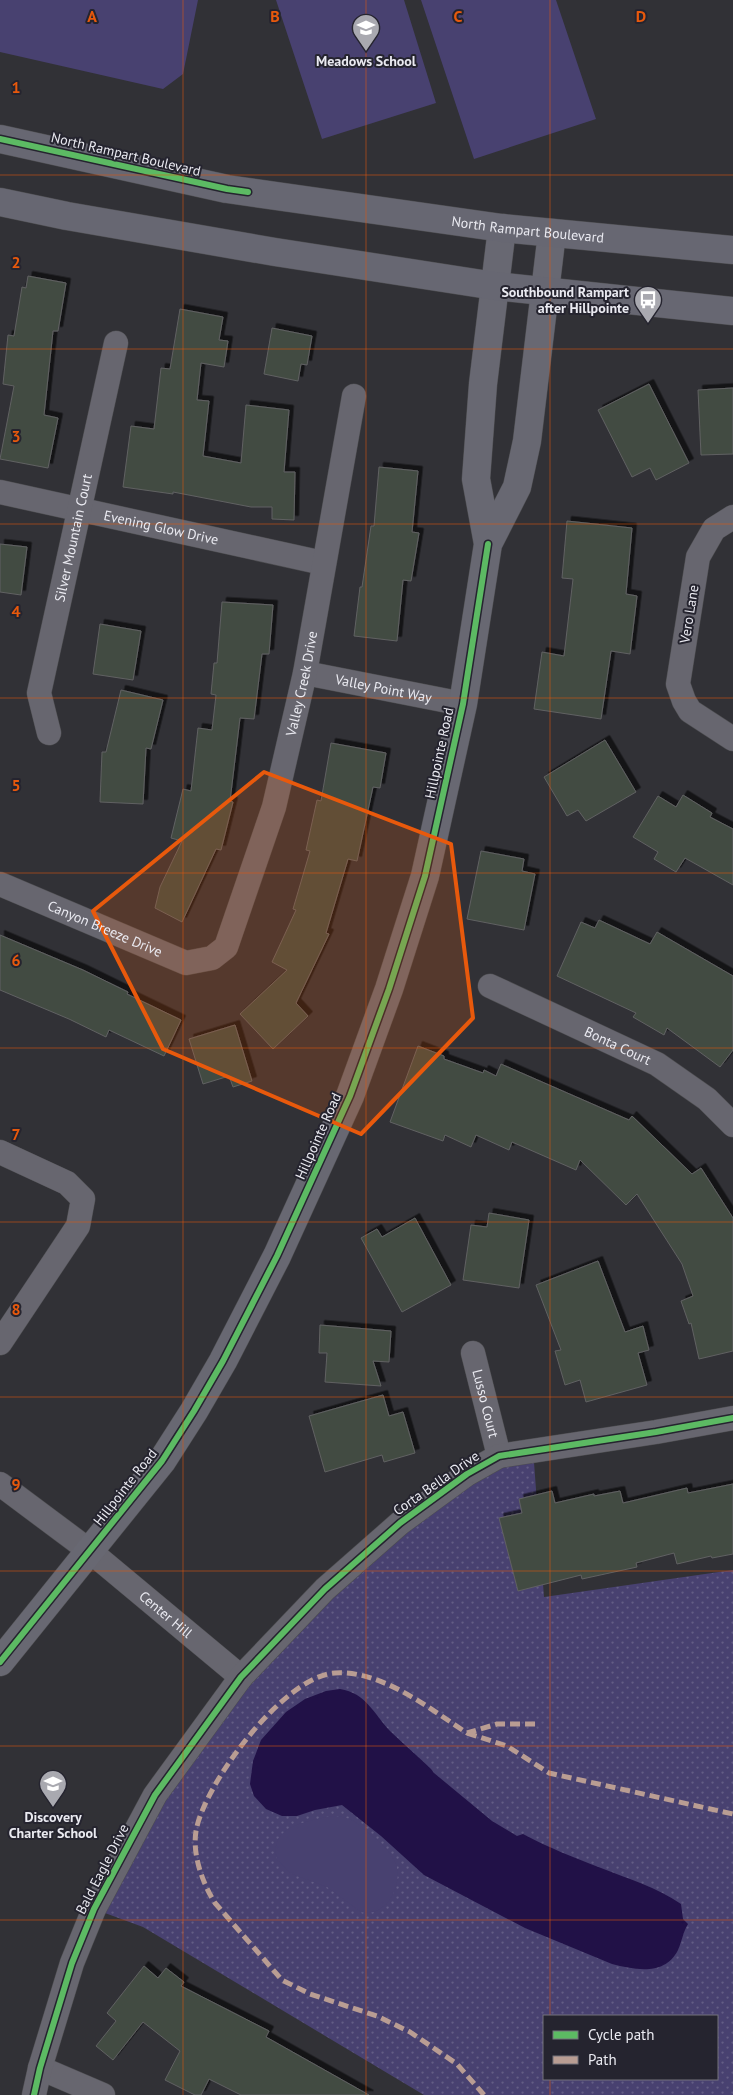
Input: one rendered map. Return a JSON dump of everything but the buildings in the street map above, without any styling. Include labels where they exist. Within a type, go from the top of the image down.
[{"type":"main road","name":"North Rampart Boulevard","points":[[0,139],[227,189],[502,228],[733,250]]},
{"type":"main road","points":[[0,202],[67,216],[275,252],[495,286],[733,312]]},
{"type":"street","name":"Hillpointe Road","points":[[488,544],[476,479],[483,384],[502,228]]},
{"type":"street","name":"Hillpointe Road","points":[[0,1662],[162,1461],[223,1361],[277,1256],[350,1096],[389,989],[425,876],[463,704],[488,544],[517,487],[527,441],[552,233]]},
{"type":"street","name":"Silver Mountain Court","points":[[49,733],[39,693],[116,343]]},
{"type":"street","name":"Valley Creek Drive","points":[[212,958],[226,947],[274,807],[305,673],[354,396]]},
{"type":"street","name":"Evening Glow Drive","points":[[0,492],[323,563]]},
{"type":"street","name":"Vero Lane","points":[[723,523],[698,557],[678,684],[684,702],[690,712],[733,740]]},
{"type":"street","name":"Valley Point Way","points":[[305,673],[463,704]]},
{"type":"street","name":"Canyon Breeze Drive","points":[[0,884],[186,963],[212,958]]},
{"type":"street","name":"Bonta Court","points":[[490,986],[657,1064],[707,1099],[733,1125]]},
{"type":"street","points":[[0,1152],[68,1183],[84,1199],[78,1226],[0,1343]]},
{"type":"street","name":"Lusso Court","points":[[474,1353],[500,1456]]},
{"type":"street","name":"Corta Bella Drive","points":[[241,1677],[325,1589],[400,1523],[467,1474],[500,1456],[733,1418]]},
{"type":"street","name":"Center Hill","points":[[0,1484],[90,1552],[241,1677]]},
{"type":"street","name":"Bald Eagle Drive","points":[[34,2095],[40,2068],[72,1963],[94,1909],[155,1796],[241,1677]]},
{"type":"street","points":[[40,2068],[103,2095]]},
{"type":"highlighted area","points":[[264,772],[451,844],[473,1018],[361,1134],[163,1049],[93,911]]},
{"type":"shaded area","points":[[0,0],[198,0],[183,74],[163,89],[0,52]]},
{"type":"shaded area","points":[[276,0],[404,0],[436,103],[322,139]]},
{"type":"shaded area","points":[[421,0],[556,0],[596,119],[474,159]]},
{"type":"shaded area","points":[[533,1449],[544,1597],[733,1570],[733,2095],[424,2095],[143,1927],[94,1909],[241,1677],[400,1523]]},
{"type":"shaded area","points":[[340,1689],[357,1695],[369,1705],[390,1731],[434,1773],[492,1821],[517,1836],[523,1834],[561,1852],[652,1888],[681,1904],[683,1919],[688,1924],[678,1950],[672,1958],[666,1964],[649,1969],[621,1966],[525,1928],[424,1875],[381,1836],[342,1805],[315,1810],[297,1816],[282,1816],[266,1809],[254,1796],[250,1784],[253,1761],[261,1740],[286,1712],[305,1699],[326,1691]]},
{"type":"shaded area","points":[[326,1817],[346,1818],[355,1822],[382,1845],[394,1860],[398,1873],[395,1890],[391,1898],[378,1910],[370,1913],[361,1912],[327,1887],[292,1874],[277,1860],[276,1849],[278,1840],[283,1833],[298,1825]]},
{"type":"marked path","points":[[484,2095],[457,2064],[410,2032],[377,2016],[310,1994],[282,1980],[215,1903],[203,1878],[197,1859],[196,1831],[202,1811],[214,1787],[249,1735],[293,1692],[315,1679],[335,1673],[353,1674],[388,1684],[467,1733],[497,1724],[538,1724]]},
{"type":"marked path","points":[[467,1733],[507,1746],[549,1773],[733,1814]]},
{"type":"cycle path","points":[[0,139],[248,192]]},
{"type":"cycle path","points":[[0,1662],[162,1461],[194,1411],[223,1361],[277,1256],[350,1096],[389,989],[425,876],[463,704],[488,544]]},
{"type":"cycle path","points":[[34,2095],[40,2068],[72,1963],[94,1909],[155,1795],[241,1677],[325,1589],[400,1523],[467,1474],[499,1456],[733,1418]]},
{"type":"place","name":"Meadows School","points":[[366,52]]},
{"type":"place","name":"Southbound Rampart after Hillpointe","points":[[648,324]]},
{"type":"place","name":"Discovery Charter School","points":[[53,1808]]}]
